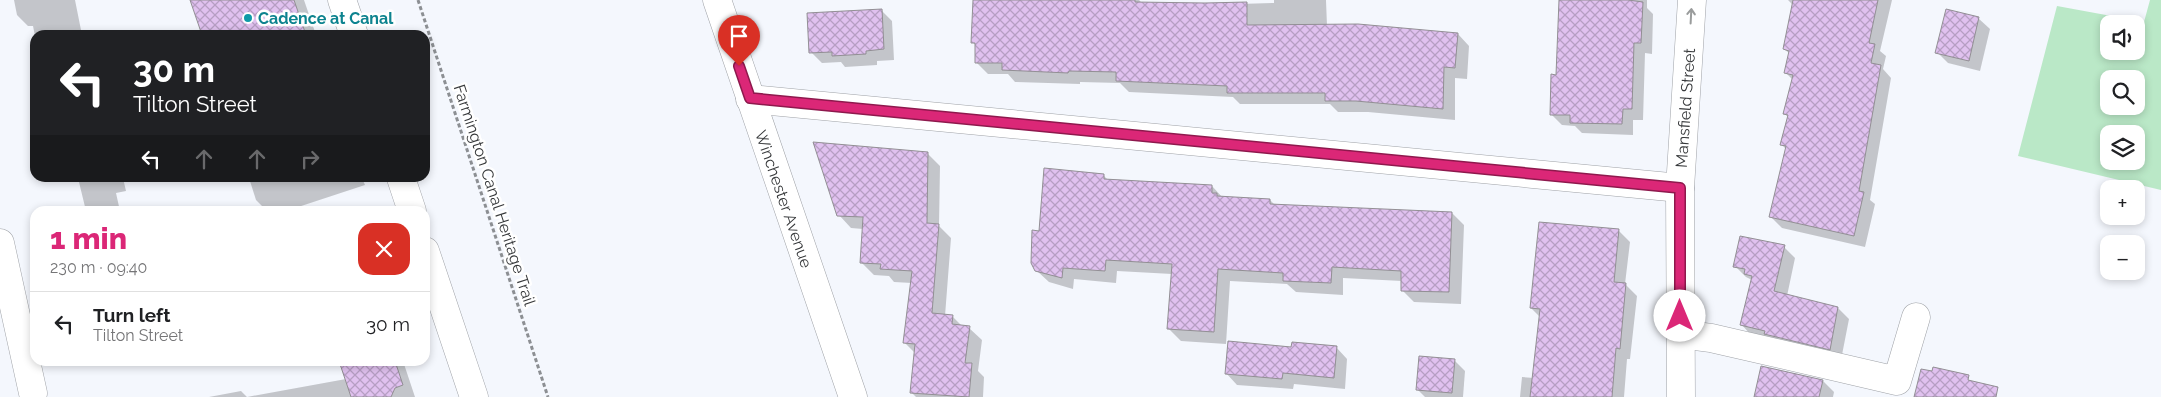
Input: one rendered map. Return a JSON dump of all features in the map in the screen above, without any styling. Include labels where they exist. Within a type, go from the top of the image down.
[{"type":"street","points":[[342,0],[352,30]]},
{"type":"street","name":"Winchester Avenue","points":[[717,0],[853,397]]},
{"type":"street","name":"Mansfield Street","points":[[1681,397],[1680,188],[1692,0]]},
{"type":"street","points":[[750,98],[1680,188]]},
{"type":"street","points":[[402,182],[410,206]]},
{"type":"street","points":[[0,243],[33,393]]},
{"type":"street","points":[[430,266],[474,397]]},
{"type":"street","points":[[1680,334],[1711,338],[1897,381],[1916,317]]},
{"type":"path","name":"Farmington Canal Heritage Trail","points":[[418,0],[428,30]]},
{"type":"path","name":"Farmington Canal Heritage Trail","points":[[430,37],[548,397]]},
{"type":"green space","points":[[2150,0],[2161,0],[2161,190],[2145,186],[2145,180],[2119,180],[2018,156],[2057,6],[2106,15],[2100,15],[2100,60],[2145,60],[2145,18]]},
{"type":"building","name":"Cadence at Canal","points":[[190,0],[294,0],[304,30],[200,30]]},
{"type":"building","points":[[973,0],[1247,2],[1247,25],[1358,24],[1458,33],[1455,68],[1444,67],[1443,109],[1356,101],[1325,101],[1325,93],[1227,93],[1227,86],[1116,81],[1116,72],[1069,71],[1068,73],[1002,70],[1002,63],[975,63],[975,43],[971,43]]},
{"type":"building","points":[[1559,0],[1628,0],[1643,2],[1641,43],[1634,43],[1632,109],[1623,109],[1622,124],[1570,123],[1570,115],[1550,115],[1551,74],[1556,75]]},
{"type":"building","points":[[1793,0],[1878,0],[1869,43],[1875,44],[1871,63],[1881,65],[1859,191],[1864,192],[1854,236],[1769,217],[1786,146],[1780,145],[1788,115],[1783,114],[1793,75],[1784,73],[1789,51],[1783,49]]},
{"type":"building","points":[[882,9],[884,49],[866,51],[866,54],[832,56],[832,52],[809,53],[807,13]]},
{"type":"building","points":[[1946,9],[1979,17],[1969,61],[1935,53]]},
{"type":"building","points":[[813,142],[928,152],[927,223],[939,224],[932,313],[953,315],[952,324],[970,326],[965,363],[972,363],[969,397],[910,393],[915,344],[903,343],[912,271],[880,269],[881,264],[860,263],[863,217],[837,216]]},
{"type":"building","points":[[1044,168],[1104,174],[1104,179],[1212,185],[1212,193],[1217,193],[1217,196],[1270,199],[1270,204],[1452,212],[1449,292],[1401,291],[1401,271],[1332,267],[1331,283],[1283,281],[1283,273],[1218,269],[1214,332],[1167,329],[1172,264],[1106,260],[1105,271],[1063,268],[1062,278],[1035,271],[1031,263],[1032,230],[1039,231]]},
{"type":"building","points":[[1539,222],[1619,229],[1614,282],[1626,283],[1620,349],[1616,348],[1612,397],[1530,397],[1540,309],[1530,308]]},
{"type":"building","points":[[1740,236],[1785,245],[1774,291],[1838,307],[1830,350],[1764,334],[1765,331],[1740,325],[1752,276],[1744,274],[1745,269],[1733,267]]},
{"type":"building","points":[[1228,341],[1291,347],[1292,342],[1337,346],[1334,378],[1283,373],[1282,379],[1225,374]]},
{"type":"building","points":[[1419,356],[1455,359],[1452,393],[1416,390]]},
{"type":"building","points":[[341,366],[397,366],[403,385],[395,388],[391,397],[351,397]]},
{"type":"building","points":[[1761,366],[1823,380],[1819,397],[1754,397]]},
{"type":"building","points":[[1933,367],[1969,375],[1968,380],[1998,387],[1996,397],[1914,397],[1921,369],[1932,371]]},
{"type":"place","name":"Cadence at Canal","points":[[248,18]]},
{"type":"route","points":[[739,66],[750,98],[1680,188],[1680,316]]}]
